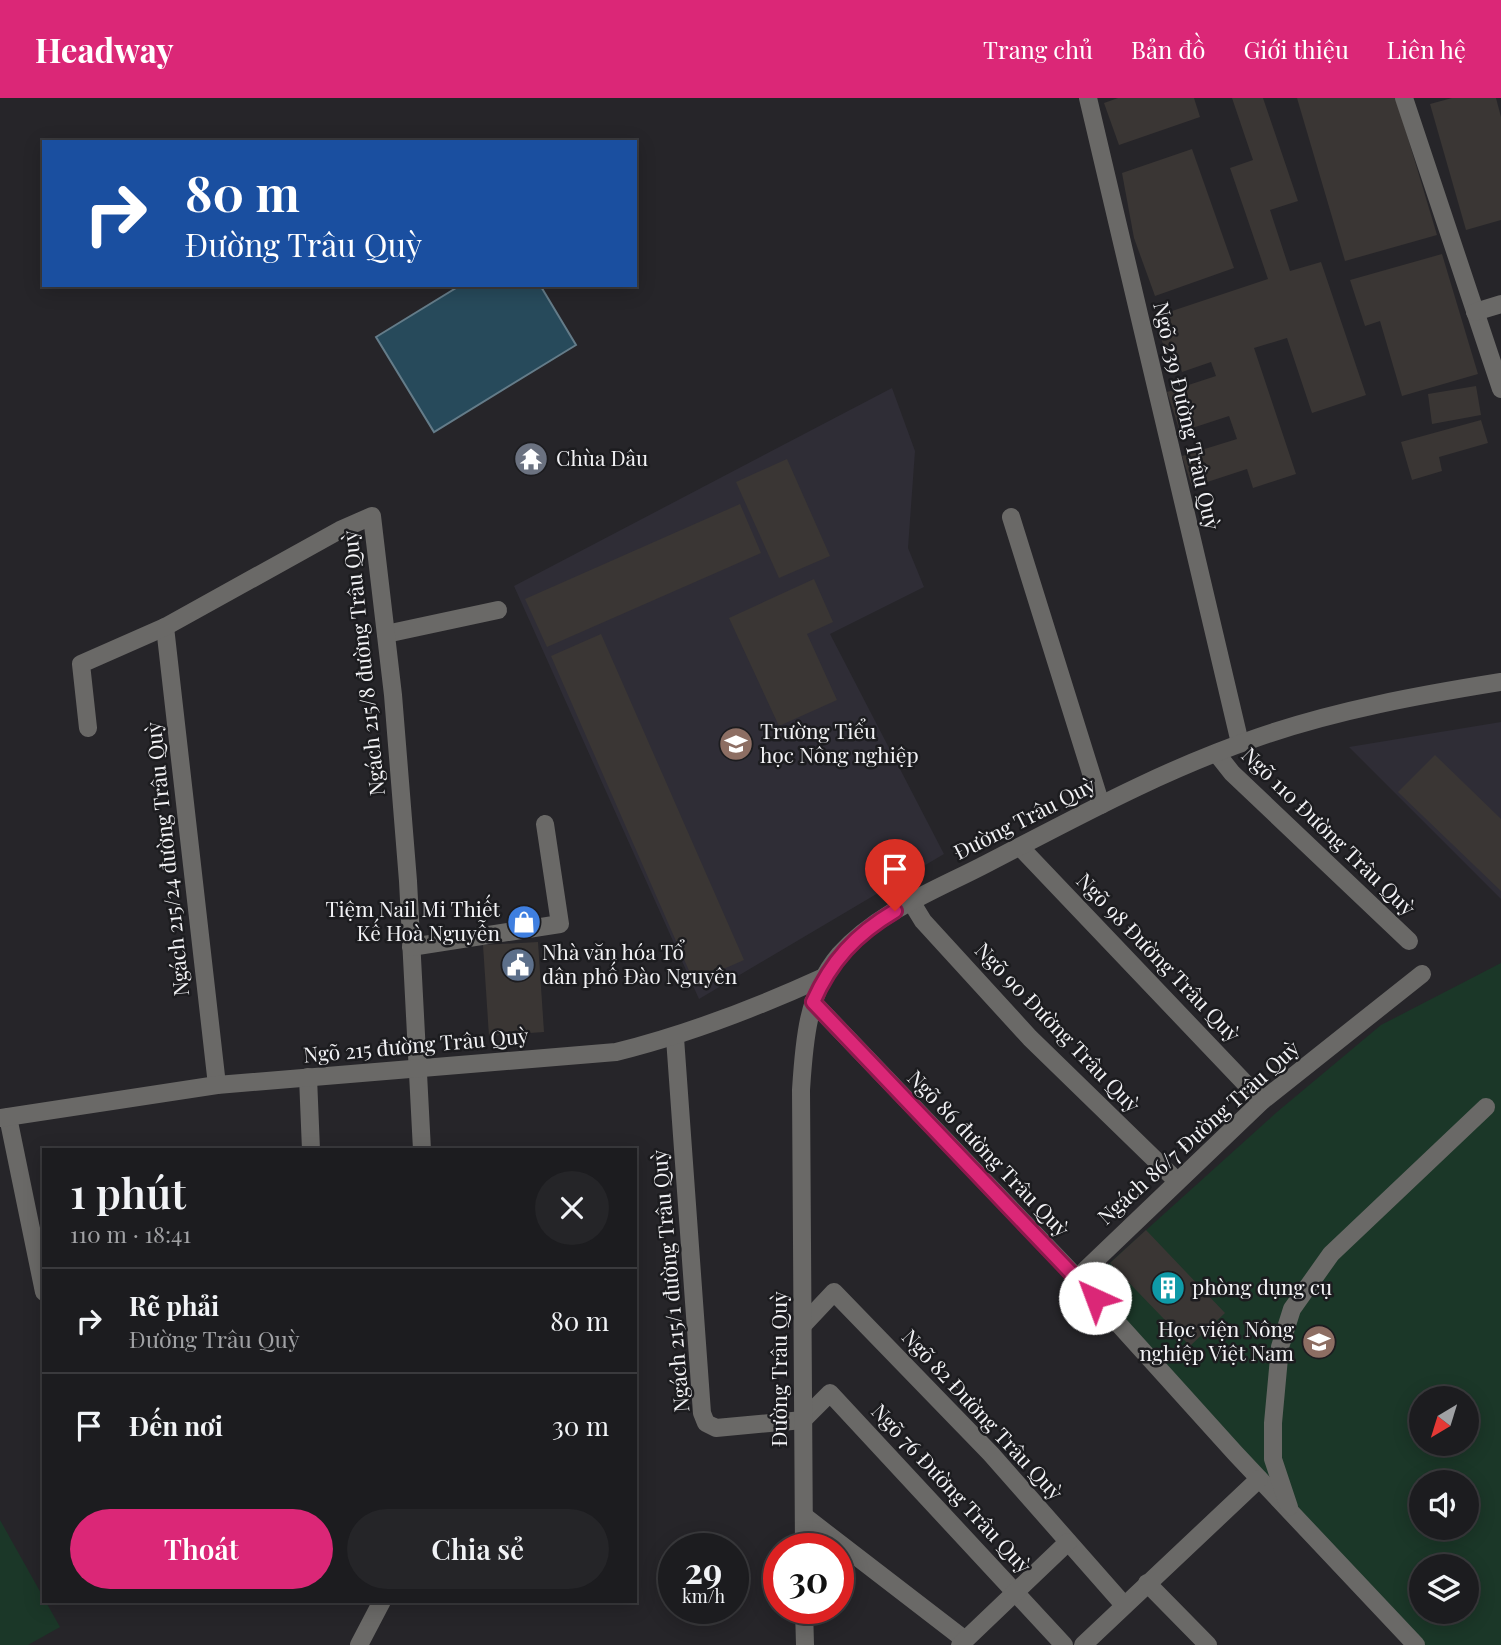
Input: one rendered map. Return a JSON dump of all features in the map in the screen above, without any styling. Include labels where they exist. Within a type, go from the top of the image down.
[{"type":"street","name":"Ngõ 239 Đường Trâu Quỳ","points":[[1088,98],[1240,743]]},
{"type":"street","points":[[1404,98],[1501,390]]},
{"type":"street","points":[[1475,312],[1501,304]]},
{"type":"street","name":"Ngách 215/8 đường Trâu Quỳ","points":[[88,727],[81,664],[165,627],[340,530],[372,516],[386,634],[411,947],[422,1148]]},
{"type":"street","points":[[1011,517],[1101,805]]},
{"type":"street","points":[[386,634],[498,610]]},
{"type":"street","name":"Ngách 215/24 đường Trâu Quỳ","points":[[165,627],[217,1085]]},
{"type":"street","name":"Đường Trâu Quỳ","points":[[804,1533],[801,1090],[806,1030],[813,1002],[824,977],[855,939],[874,924],[912,903],[1101,805],[1240,743],[1318,719],[1501,682]]},
{"type":"street","name":"Ngõ 110 Đường Trâu Quỳ","points":[[1217,754],[1232,773],[1409,941]]},
{"type":"street","points":[[411,947],[560,924],[545,824]]},
{"type":"street","name":"Ngõ 98 Đường Trâu Quỳ","points":[[1020,847],[1262,1101]]},
{"type":"street","name":"Ngõ 90 Đường Trâu Quỳ","points":[[912,903],[923,921],[1030,1038],[1177,1181]]},
{"type":"street","name":"Ngách 86/7 Đường Trâu Quỳ","points":[[1077,1278],[1262,1101],[1422,974]]},
{"type":"street","name":"Ngõ 215 đường Trâu Quỳ","points":[[4,1118],[217,1085],[616,1052],[675,1038],[736,1016],[824,977]]},
{"type":"street","name":"Ngõ 86 đường Trâu Quỳ","points":[[813,1002],[1077,1278],[1259,1479],[1416,1645]]},
{"type":"street","name":"Ngách 215/1 đường Trâu Quỳ","points":[[675,1038],[702,1413],[706,1423],[716,1428],[803,1420]]},
{"type":"street","points":[[308,1077],[311,1148]]},
{"type":"street","points":[[1292,1514],[1273,1459],[1273,1423],[1280,1347],[1292,1309],[1331,1254],[1486,1107]]},
{"type":"street","points":[[4,1118],[42,1283]]},
{"type":"street","name":"Ngõ 82 Đường Trâu Quỳ","points":[[803,1325],[834,1292],[991,1454],[1124,1605]]},
{"type":"street","name":"Ngõ 76 Đường Trâu Quỳ","points":[[803,1420],[830,1393],[1064,1645]]},
{"type":"street","points":[[1083,1645],[1259,1479]]},
{"type":"street","points":[[804,1516],[962,1643],[1068,1542]]},
{"type":"street","points":[[1147,1583],[1208,1645]]},
{"type":"street","points":[[359,1645],[381,1603]]},
{"type":"street","points":[[804,1624],[804,1645]]},
{"type":"shaded area","name":"Trường Tiểu học Nông nghiệp","points":[[892,388],[915,451],[908,548],[924,587],[830,634],[944,854],[699,999],[514,586]]},
{"type":"shaded area","points":[[1501,722],[1501,899],[1349,747]]},
{"type":"green space","name":"Học viện Nông nghiệp Việt Nam","points":[[1501,963],[1501,1645],[1422,1645],[1083,1287],[1277,1112],[1381,1025]]},
{"type":"green space","points":[[0,1520],[42,1595],[42,1603],[47,1603],[60,1627],[28,1645],[0,1645]]},
{"type":"water","points":[[458,287],[541,287],[576,345],[434,432],[376,337]]},
{"type":"building","points":[[1118,98],[1194,98],[1200,117],[1119,145],[1104,103]]},
{"type":"building","points":[[1232,98],[1263,98],[1298,201],[1270,210],[1290,271],[1321,262],[1366,395],[1312,413],[1287,338],[1254,348],[1296,474],[1253,488],[1247,469],[1192,487],[1182,456],[1237,439],[1229,416],[1180,432],[1167,392],[1216,376],[1211,362],[1182,372],[1174,347],[1165,350],[1154,317],[1268,279],[1230,168],[1253,160]]},
{"type":"building","points":[[1297,98],[1396,98],[1437,235],[1345,261]]},
{"type":"building","points":[[1452,98],[1496,98],[1501,117],[1501,220],[1466,230],[1430,104]]},
{"type":"building","points":[[1192,149],[1234,268],[1155,296],[1134,238],[1122,173]]},
{"type":"building","points":[[1442,254],[1478,374],[1402,396],[1380,321],[1365,326],[1350,280]]},
{"type":"building","points":[[1476,386],[1481,415],[1432,424],[1428,394]]},
{"type":"building","points":[[1481,420],[1488,443],[1439,457],[1442,471],[1412,480],[1401,442]]},
{"type":"building","points":[[787,459],[830,556],[779,578],[736,482]]},
{"type":"building","points":[[740,504],[761,553],[547,647],[525,599]]},
{"type":"building","points":[[814,579],[833,622],[807,634],[837,700],[779,726],[729,618]]},
{"type":"building","points":[[601,634],[744,960],[694,982],[551,656]]},
{"type":"building","points":[[1435,755],[1501,819],[1501,891],[1398,792]]},
{"type":"building","points":[[538,942],[544,1032],[489,1036],[483,945]]},
{"type":"building","name":"phòng dụng cụ","points":[[1146,1230],[1225,1313],[1190,1346],[1110,1263]]},
{"type":"place","name":"Chùa Dâu","points":[[531,459]]},
{"type":"place","name":"Trường Tiểu học Nông nghiệp","points":[[736,744]]},
{"type":"place","name":"Tiệm Nail Mi Thiết Kế Hoà Nguyễn","points":[[524,922]]},
{"type":"place","name":"Nhà văn hóa Tổ dân phố Đào Nguyên","points":[[518,965]]},
{"type":"place","name":"phòng dụng cụ","points":[[1168,1288]]},
{"type":"place","name":"Học viện Nông nghiệp Việt Nam","points":[[1319,1342]]},
{"type":"route","points":[[895,911],[855,939],[838,956],[824,977],[813,1002],[835,1029],[1095,1298]]}]
